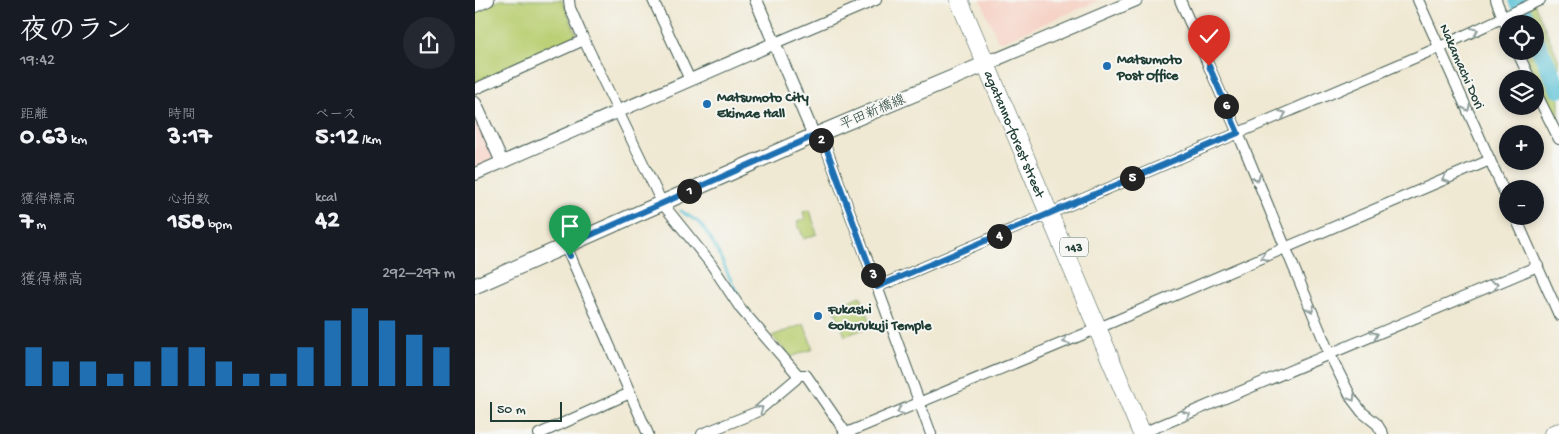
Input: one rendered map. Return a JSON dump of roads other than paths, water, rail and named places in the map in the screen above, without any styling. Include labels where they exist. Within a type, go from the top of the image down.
[{"type":"highway","name":"agatanno-forest street","points":[[959,0],[990,62],[1102,326],[1145,433]]},
{"type":"highway","name":"agatanno-forest street","points":[[969,0],[990,62]]},
{"type":"highway","points":[[1553,434],[1559,432]]},
{"type":"main road","name":"平田新橋線","points":[[475,286],[814,136],[990,62]]},
{"type":"street","points":[[475,6],[488,0]]},
{"type":"street","points":[[569,0],[570,8],[584,40],[662,203],[711,264],[741,309],[801,375],[806,375],[845,433],[1102,326],[1490,160]]},
{"type":"street","points":[[653,0],[690,80]]},
{"type":"street","points":[[756,0],[814,136],[824,142],[931,434]]},
{"type":"street","points":[[475,174],[775,43],[856,4],[875,0]]},
{"type":"street","points":[[990,62],[1135,0]]},
{"type":"street","points":[[1181,0],[1330,355],[1352,399],[1362,412],[1377,424],[1383,434]]},
{"type":"street","name":"Nakamachi Dori","points":[[1418,0],[1499,180]]},
{"type":"street","points":[[1496,0],[1505,15]]},
{"type":"street","points":[[1508,15],[1538,1]]},
{"type":"street","points":[[877,287],[1439,47],[1499,19]]},
{"type":"street","points":[[475,89],[584,40]]},
{"type":"street","points":[[475,103],[502,162]]},
{"type":"street","points":[[1544,109],[1559,139]]},
{"type":"street","points":[[1519,225],[1559,314]]},
{"type":"street","points":[[566,246],[648,434]]},
{"type":"street","points":[[1145,433],[1538,266]]},
{"type":"street","points":[[701,434],[757,412],[801,375]]},
{"type":"street","points":[[539,434],[630,393]]},
{"type":"waterway","points":[[1517,0],[1524,15]]},
{"type":"waterway","points":[[1544,58],[1559,89]]},
{"type":"waterway","points":[[681,211],[698,222],[704,229],[715,247],[738,295]]},
{"type":"place","name":"Matsumoto Post Office","points":[[1107,66]]},
{"type":"place","name":"Matsumoto City Ekimae Hall","points":[[707,104]]},
{"type":"place","name":"Fukashi Gokurukuji Temple","points":[[818,316]]}]
